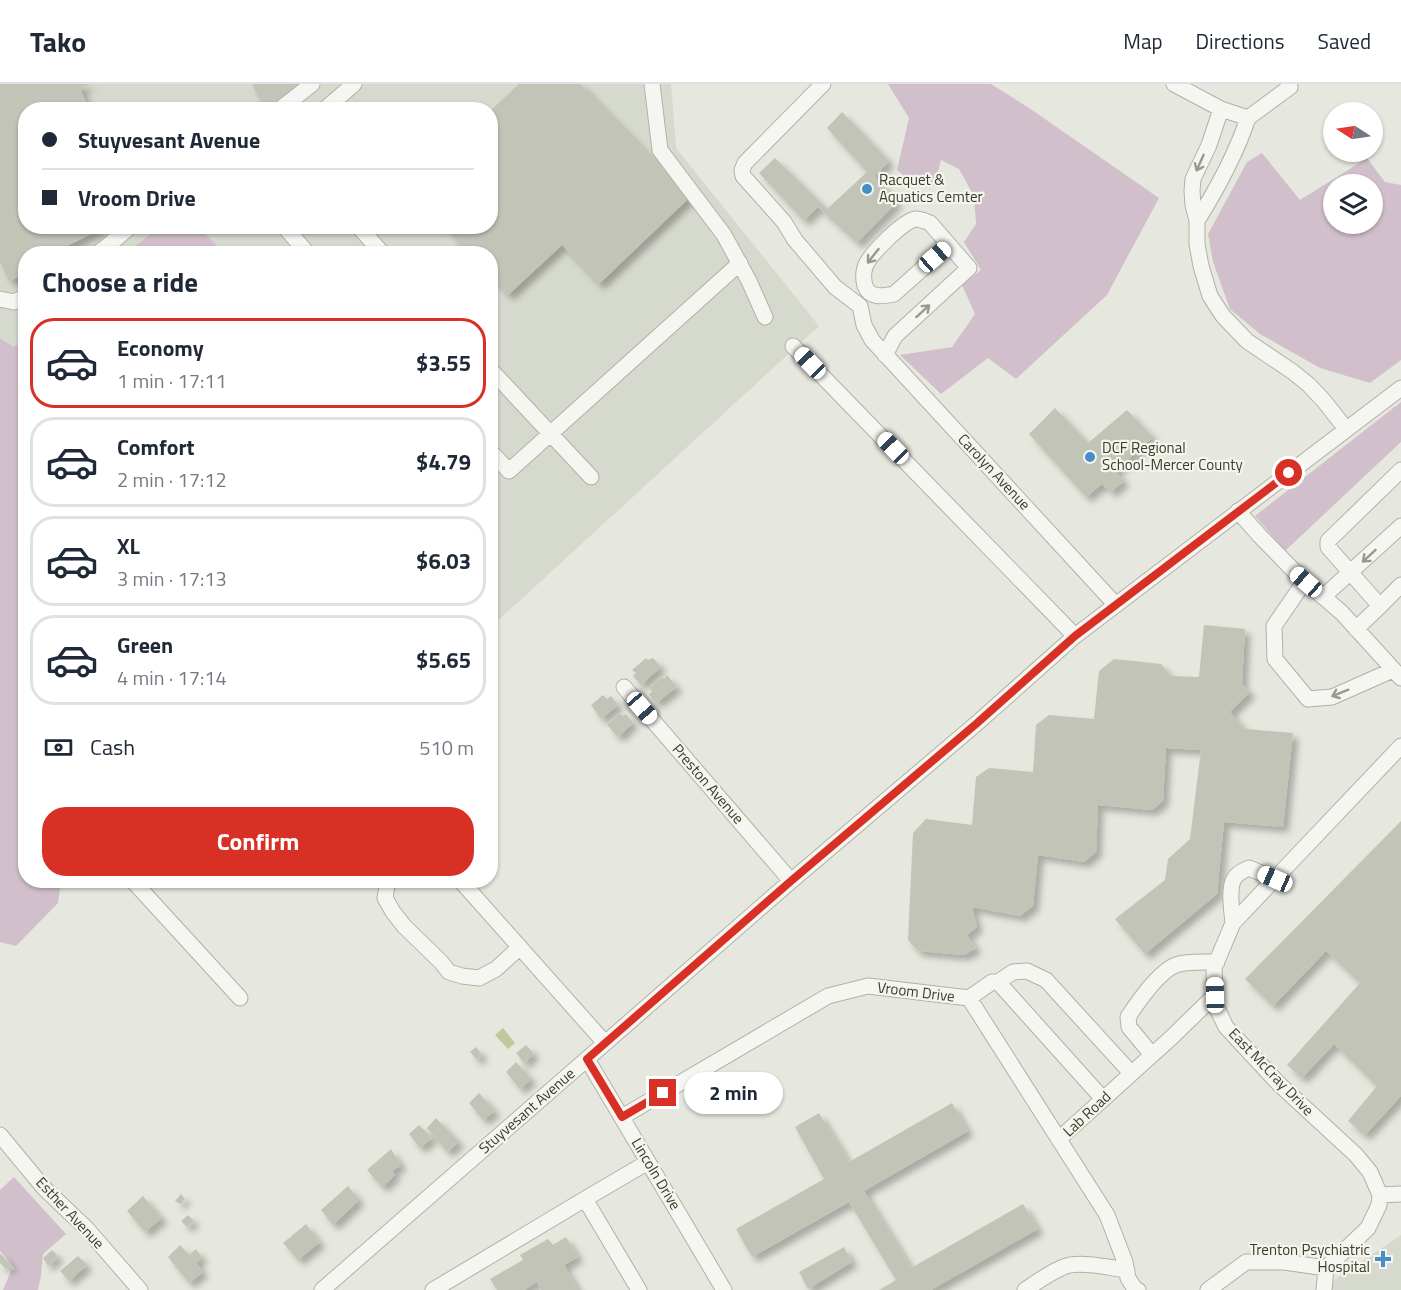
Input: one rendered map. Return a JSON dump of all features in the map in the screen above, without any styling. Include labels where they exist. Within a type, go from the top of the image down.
[{"type":"street","points":[[289,102],[312,84]]},
{"type":"street","points":[[333,102],[354,84]]},
{"type":"street","points":[[652,84],[660,150],[724,235],[765,317]]},
{"type":"street","points":[[823,84],[745,163],[742,170],[743,176],[784,222],[795,240],[835,286],[860,306],[872,295]]},
{"type":"street","points":[[1174,84],[1221,109],[1248,118]]},
{"type":"street","points":[[1197,221],[1218,187],[1248,118],[1291,85]]},
{"type":"street","points":[[1221,109],[1209,145],[1193,179],[1197,244],[1204,280],[1210,296],[1223,316],[1247,341],[1309,385],[1346,429]]},
{"type":"street","points":[[885,355],[895,336],[969,268],[930,223],[915,219],[906,223],[873,254],[866,265],[863,278],[872,295],[894,294],[949,245]]},
{"type":"street","points":[[107,246],[122,234]]},
{"type":"street","points":[[291,234],[301,246]]},
{"type":"street","points":[[365,234],[376,246]]},
{"type":"street","points":[[498,459],[509,471],[740,263]]},
{"type":"street","points":[[0,299],[14,302],[18,300]]},
{"type":"street","name":"Carolyn Avenue","points":[[860,306],[864,325],[872,340],[1115,604]]},
{"type":"street","points":[[793,346],[1075,636]]},
{"type":"street","points":[[498,378],[591,477]]},
{"type":"street","name":"Stuyvesant Avenue","points":[[322,1290],[1075,636],[1401,388]]},
{"type":"street","points":[[1380,606],[1328,547],[1328,541],[1401,470]]},
{"type":"street","points":[[1238,511],[1306,582],[1342,614],[1397,674],[1332,697],[1308,699],[1275,659],[1274,626],[1306,582]]},
{"type":"street","points":[[1323,597],[1401,526]]},
{"type":"street","points":[[1356,629],[1401,585]]},
{"type":"street","name":"Preston Avenue","points":[[624,687],[791,881]]},
{"type":"street","name":"East McCray Drive","points":[[1380,1195],[1370,1172],[1356,1155],[1279,1084],[1226,1027],[1215,1004],[1214,968],[1233,923],[1401,746]]},
{"type":"street","points":[[1233,923],[1231,898],[1233,881],[1240,872],[1250,868],[1275,879]]},
{"type":"street","points":[[139,888],[240,998]]},
{"type":"street","points":[[387,888],[385,898],[393,912],[449,972],[479,978],[496,969],[519,947]]},
{"type":"street","points":[[467,888],[605,1043]]},
{"type":"street","points":[[1152,1055],[1129,1027],[1128,1017],[1139,1000],[1166,970],[1177,964],[1217,962]]},
{"type":"street","points":[[969,998],[992,982],[998,982],[1013,972],[1027,971],[1046,981],[1131,1073]]},
{"type":"street","points":[[998,982],[1103,1099]]},
{"type":"street","name":"Vroom Drive","points":[[622,1117],[828,996],[868,986],[969,998],[1059,1139]]},
{"type":"street","name":"Lab Road","points":[[1134,1290],[1107,1215],[1059,1139],[1215,995]]},
{"type":"street","name":"Lincoln Drive","points":[[587,1059],[724,1290]]},
{"type":"street","name":"Esther Avenue","points":[[0,1135],[44,1188],[87,1229],[140,1290]]},
{"type":"street","points":[[433,1290],[648,1162]]},
{"type":"street","points":[[1324,1290],[1326,1268],[1368,1228],[1379,1205],[1380,1195],[1401,1194]]},
{"type":"street","points":[[585,1199],[639,1290]]},
{"type":"street","points":[[1208,1290],[1246,1262],[1284,1262],[1326,1268]]},
{"type":"street","points":[[1025,1290],[1070,1265],[1127,1270]]},
{"type":"shaded area","points":[[0,84],[671,84],[676,148],[819,326],[498,621],[498,246],[217,246],[206,234],[498,234],[498,102],[18,102],[18,234],[151,234],[136,246],[18,246],[18,344],[14,347],[0,338]]},
{"type":"shaded area","points":[[888,84],[991,84],[1159,198],[1107,295],[1016,379],[988,358],[941,394],[900,355],[952,347],[975,314],[962,285],[981,270],[964,242],[976,224],[974,196],[959,169],[941,160],[934,186],[916,187],[897,170],[909,118]]},
{"type":"shaded area","points":[[1262,153],[1300,200],[1323,186],[1323,234],[1383,234],[1383,179],[1385,182],[1401,185],[1401,360],[1370,383],[1320,368],[1260,334],[1230,309],[1213,262],[1208,234],[1247,162]]},
{"type":"shaded area","points":[[1361,162],[1370,162],[1379,174],[1341,174]]},
{"type":"shaded area","points":[[150,234],[206,234],[217,246],[136,246]]},
{"type":"shaded area","points":[[0,338],[14,347],[18,344],[18,888],[60,888],[58,903],[16,946],[0,942]]},
{"type":"shaded area","points":[[1401,402],[1401,442],[1285,551],[1255,516]]},
{"type":"shaded area","points":[[503,1028],[515,1043],[508,1049],[495,1035]]},
{"type":"shaded area","points":[[14,1177],[66,1234],[43,1254],[38,1290],[3,1290],[11,1271],[15,1269],[0,1251],[0,1190]]},
{"type":"shaded area","name":"Trenton Psychiatric Hospital","points":[[1401,1235],[1401,1290],[1320,1290],[1330,1283]]},
{"type":"building","points":[[0,84],[90,84],[80,89],[86,102],[18,102],[18,234],[91,234],[67,246],[18,246],[18,277],[9,281],[0,262]]},
{"type":"building","points":[[252,84],[302,84],[281,102],[261,102]]},
{"type":"building","points":[[519,84],[580,84],[690,197],[599,284],[562,245],[508,295],[498,284],[498,246],[463,246],[452,234],[498,234],[498,104]]},
{"type":"building","name":"Racquet & Aquatics Cemter","points":[[842,112],[889,161],[875,176],[897,202],[857,243],[818,207],[804,221],[759,173],[775,158],[827,209],[867,172],[827,128]]},
{"type":"building","name":"DCF Regional School-Mercer County","points":[[1055,408],[1088,443],[1127,410],[1153,437],[1115,471],[1124,481],[1111,492],[1102,484],[1086,497],[1029,434]]},
{"type":"building","points":[[1204,625],[1245,629],[1242,684],[1250,692],[1230,712],[1245,729],[1293,733],[1283,827],[1224,822],[1217,894],[1145,954],[1115,919],[1165,880],[1168,859],[1190,839],[1201,750],[1166,748],[1163,801],[1152,810],[1098,805],[1096,852],[1084,862],[1038,855],[1033,906],[1020,916],[972,907],[977,927],[967,935],[976,948],[964,955],[918,951],[908,940],[913,833],[926,819],[972,825],[976,777],[989,768],[1033,772],[1036,725],[1049,715],[1094,719],[1099,671],[1114,659],[1161,664],[1170,676],[1199,677]]},
{"type":"building","points":[[646,658],[648,660],[653,658],[661,667],[641,685],[633,676],[636,673],[632,670]]},
{"type":"building","points":[[667,675],[677,687],[656,703],[649,694],[652,692],[650,687]]},
{"type":"building","points":[[603,695],[607,699],[611,696],[618,705],[601,719],[591,705]]},
{"type":"building","points":[[619,713],[623,716],[626,714],[633,723],[618,737],[607,725]]},
{"type":"building","points":[[1401,821],[1401,1096],[1365,1135],[1348,1121],[1377,1086],[1334,1044],[1302,1078],[1287,1065],[1360,983],[1326,951],[1273,1006],[1245,979]]},
{"type":"building","points":[[526,1045],[534,1054],[524,1063],[516,1053]]},
{"type":"building","points":[[476,1047],[482,1055],[477,1060],[470,1052]]},
{"type":"building","points":[[516,1062],[531,1079],[520,1089],[506,1072]]},
{"type":"building","points":[[479,1093],[495,1111],[483,1120],[469,1103]]},
{"type":"building","points":[[952,1103],[968,1131],[864,1191],[911,1268],[1023,1204],[1038,1229],[931,1290],[879,1290],[896,1280],[849,1202],[752,1257],[736,1229],[824,1179],[795,1127],[819,1113],[849,1162]]},
{"type":"building","points":[[436,1118],[459,1142],[447,1152],[427,1128]]},
{"type":"building","points":[[419,1125],[432,1138],[420,1148],[409,1134]]},
{"type":"building","points":[[391,1149],[401,1165],[392,1171],[395,1175],[382,1187],[367,1170]]},
{"type":"building","points":[[348,1186],[359,1200],[333,1225],[321,1210]]},
{"type":"building","points":[[181,1194],[185,1199],[180,1204],[175,1201]]},
{"type":"building","points":[[143,1196],[162,1218],[145,1232],[127,1211]]},
{"type":"building","points":[[188,1215],[194,1221],[187,1227],[181,1221]]},
{"type":"building","points":[[306,1224],[320,1242],[298,1260],[283,1243]]},
{"type":"building","points":[[566,1237],[578,1257],[564,1265],[578,1290],[541,1290],[537,1282],[524,1290],[497,1290],[490,1279],[523,1260],[520,1255],[548,1239],[553,1245]]},
{"type":"building","points":[[180,1245],[189,1255],[196,1249],[202,1257],[196,1263],[203,1272],[189,1283],[168,1257]]},
{"type":"building","points":[[844,1247],[852,1262],[808,1289],[799,1272]]},
{"type":"building","points":[[52,1250],[58,1256],[48,1266],[43,1258]]},
{"type":"building","points":[[0,1253],[11,1265],[6,1269],[0,1263]]},
{"type":"building","points":[[78,1256],[87,1265],[69,1281],[60,1271]]},
{"type":"place","name":"Racquet & Aquatics Cemter","points":[[867,189]]},
{"type":"place","name":"DCF Regional School-Mercer County","points":[[1090,457]]},
{"type":"place","name":"Trenton Psychiatric Hospital","points":[[1383,1259]]},
{"type":"route","points":[[663,1093],[622,1117],[587,1059],[1075,636],[1289,473]]}]
